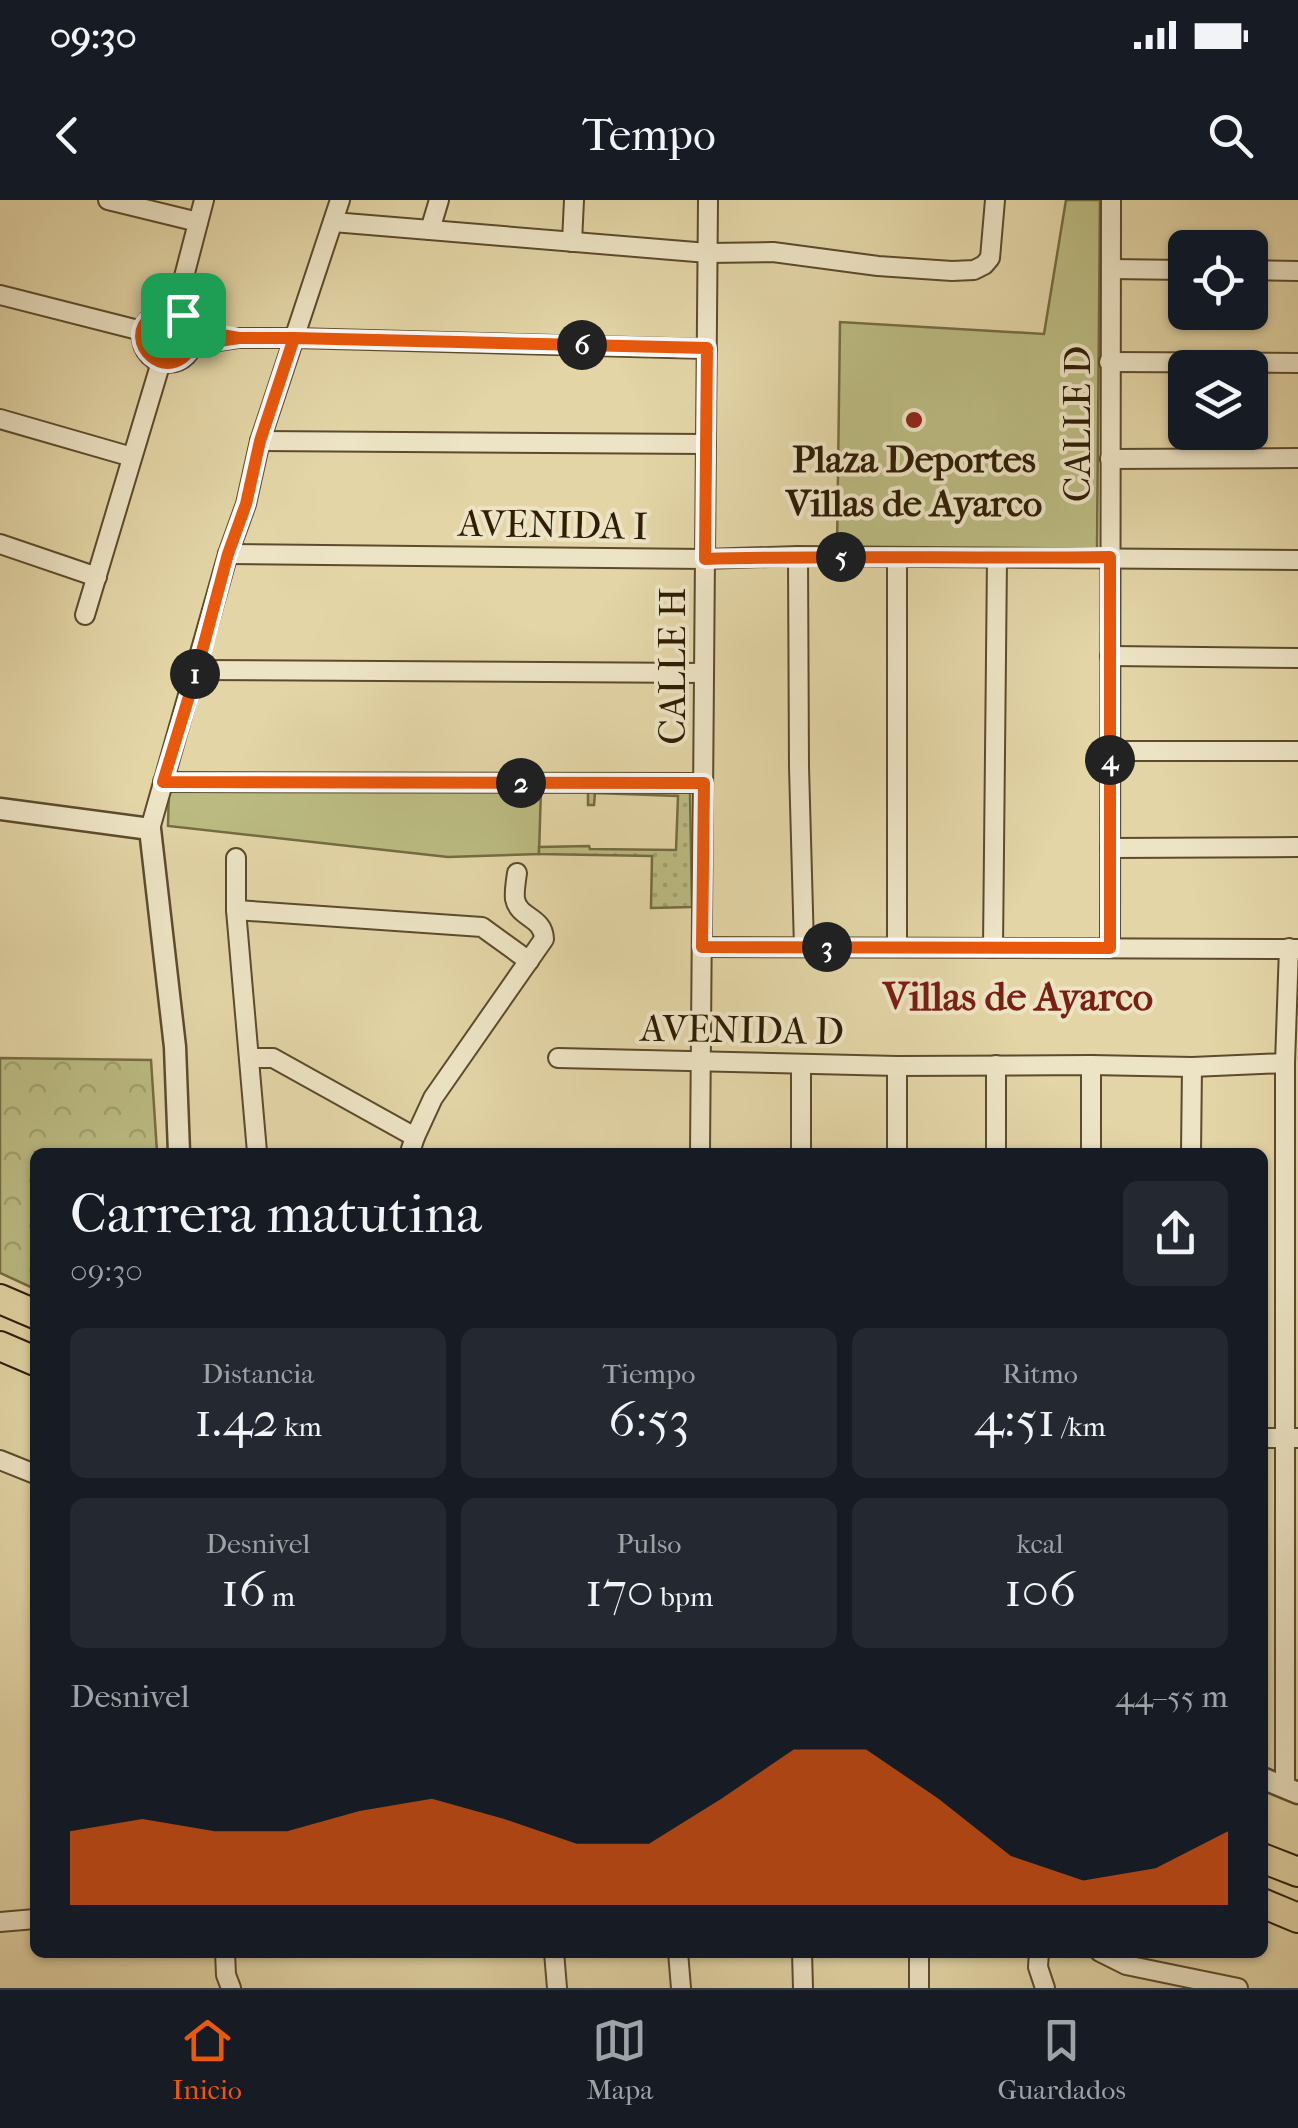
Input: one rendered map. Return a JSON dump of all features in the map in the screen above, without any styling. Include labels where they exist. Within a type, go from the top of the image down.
[{"type":"highway","points":[[0,1299],[30,1312]]},
{"type":"highway","points":[[0,1346],[30,1358]]},
{"type":"highway","points":[[1268,1860],[1298,1872]]},
{"type":"highway","points":[[1268,1906],[1298,1918]]},
{"type":"street","points":[[108,200],[198,222]]},
{"type":"street","points":[[175,311],[204,200]]},
{"type":"street","points":[[179,1148],[174,1047],[150,828],[228,554],[246,504],[260,441],[340,200]]},
{"type":"street","points":[[430,230],[439,200]]},
{"type":"street","points":[[572,242],[574,200]]},
{"type":"street","name":"CALLE H","points":[[700,1148],[708,200]]},
{"type":"street","points":[[333,222],[708,253],[773,252],[952,271],[974,270],[990,258],[995,200]]},
{"type":"street","name":"CALLE D","points":[[1110,200],[1110,948]]},
{"type":"street","points":[[1112,269],[1168,270]]},
{"type":"street","points":[[1268,270],[1298,271]]},
{"type":"street","points":[[0,296],[142,331]]},
{"type":"street","points":[[175,311],[189,321],[193,337],[183,358],[161,362],[143,347],[142,331],[158,312],[175,311]]},
{"type":"street","points":[[193,337],[707,348]]},
{"type":"street","points":[[85,615],[161,362]]},
{"type":"street","points":[[1109,362],[1298,364]]},
{"type":"street","points":[[0,419],[132,457]]},
{"type":"street","points":[[260,441],[706,444]]},
{"type":"street","points":[[1110,459],[1298,458]]},
{"type":"street","points":[[0,544],[97,577]]},
{"type":"street","name":"AVENIDA I","points":[[228,554],[1298,560]]},
{"type":"street","points":[[798,556],[804,947]]},
{"type":"street","points":[[897,557],[897,948]]},
{"type":"street","points":[[994,948],[997,559]]},
{"type":"street","points":[[1110,656],[1298,658]]},
{"type":"street","points":[[197,670],[704,673]]},
{"type":"street","points":[[1110,751],[1298,751]]},
{"type":"street","points":[[163,782],[704,783]]},
{"type":"street","points":[[0,809],[150,828]]},
{"type":"street","points":[[1110,848],[1298,847]]},
{"type":"street","points":[[236,858],[236,910],[257,1148]]},
{"type":"street","points":[[250,1058],[273,1058],[412,1144],[433,1098],[544,939],[540,924],[516,903],[517,873]]},
{"type":"street","points":[[236,910],[482,927],[529,961]]},
{"type":"street","points":[[702,947],[1293,948],[1285,1063],[1292,1790],[1268,1780]]},
{"type":"street","name":"AVENIDA D","points":[[558,1058],[896,1066],[1192,1067],[1285,1063]]},
{"type":"street","points":[[801,1064],[802,1148]]},
{"type":"street","points":[[1091,1065],[1091,1148]]},
{"type":"street","points":[[896,1066],[897,1148]]},
{"type":"street","points":[[996,1066],[996,1148]]},
{"type":"street","points":[[1191,1148],[1192,1067]]},
{"type":"street","points":[[0,1460],[30,1472]]},
{"type":"street","points":[[0,1922],[30,1919]]},
{"type":"street","points":[[225,1958],[231,1988]]},
{"type":"street","points":[[554,1958],[557,1988]]},
{"type":"street","points":[[678,1958],[681,1988]]},
{"type":"street","points":[[802,1958],[803,1988]]},
{"type":"street","points":[[918,1988],[919,1958]]},
{"type":"street","points":[[1039,1958],[1045,1988]]},
{"type":"street","points":[[1112,1958],[1126,1965],[1238,1988]]},
{"type":"green space","points":[[1066,200],[1100,200],[1097,550],[837,550],[840,322],[1044,334]]},
{"type":"green space","points":[[169,787],[541,788],[539,854],[448,857],[168,826]]},
{"type":"green space","points":[[541,788],[688,790],[692,907],[651,908],[652,856],[539,854],[539,847],[676,850],[678,796],[595,793],[594,805],[588,805],[588,792],[541,792]]},
{"type":"green space","points":[[0,1058],[151,1060],[157,1148],[30,1148],[30,1287],[0,1273]]},
{"type":"place","name":"Plaza Deportes Villas de Ayarco","points":[[914,420]]},
{"type":"district","name":"Villas de Ayarco","points":[[1018,997]]},
{"type":"route","points":[[183,315],[166,310],[145,323],[143,347],[154,359],[169,363],[183,358],[193,345],[239,338],[294,338],[707,348],[705,559],[1110,557],[1110,948],[702,947],[704,783],[163,782],[246,504],[260,441],[294,338],[239,338],[193,330],[183,315]]}]
